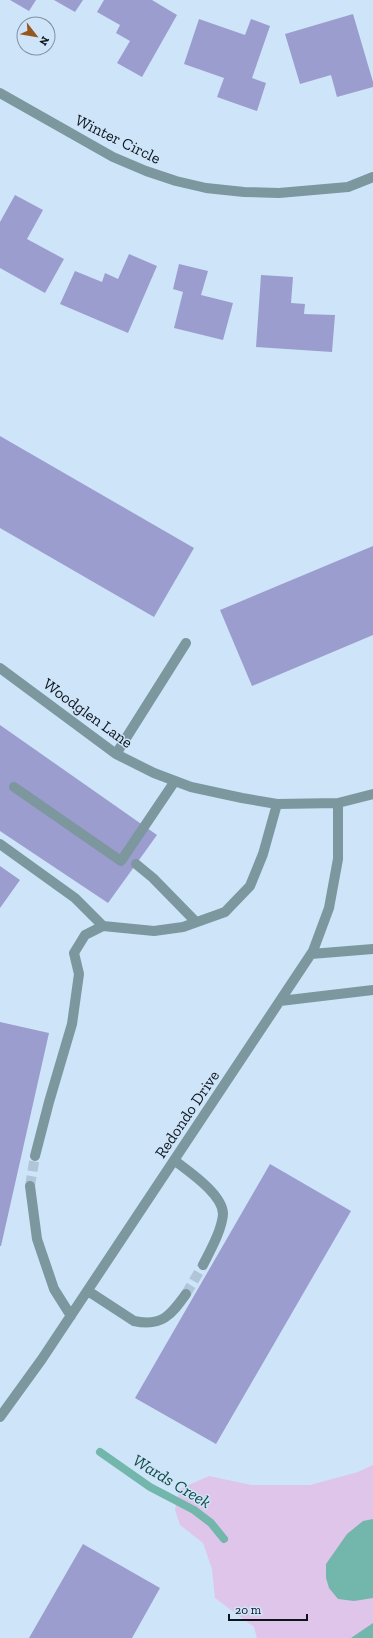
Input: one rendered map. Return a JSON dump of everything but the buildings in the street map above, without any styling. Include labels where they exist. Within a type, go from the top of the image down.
[{"type":"street","name":"Winter Circle","points":[[0,92],[113,156],[146,172],[184,183],[206,188],[244,192],[279,193],[348,187],[373,177]]},
{"type":"street","points":[[116,754],[186,643]]},
{"type":"street","name":"Woodglen Lane","points":[[0,668],[116,754],[154,773],[191,787],[278,804],[338,803],[373,794]]},
{"type":"street","points":[[14,787],[121,861],[175,781]]},
{"type":"street","name":"Redondo Drive","points":[[0,1417],[71,1316],[311,954],[329,908],[338,859],[338,803]]},
{"type":"street","points":[[35,1156],[72,1024],[80,974],[74,953],[84,935],[103,926],[154,931],[183,927],[225,912],[250,886],[263,854],[278,804]]},
{"type":"street","points":[[0,844],[75,898],[103,926]]},
{"type":"street","points":[[136,864],[173,898],[196,922]]},
{"type":"street","points":[[311,954],[373,949]]},
{"type":"street","points":[[280,1001],[373,990]]},
{"type":"street","points":[[174,1160],[209,1189],[219,1200],[221,1206],[223,1214],[221,1224],[203,1265]]},
{"type":"street","points":[[30,1186],[37,1239],[54,1289],[71,1316]]},
{"type":"street","points":[[88,1290],[134,1321],[142,1323],[158,1322],[165,1319],[186,1294]]},
{"type":"shaded area","points":[[373,1465],[373,1638],[257,1638],[254,1627],[215,1598],[212,1569],[203,1543],[180,1525],[175,1510],[180,1489],[209,1476],[251,1485],[310,1485],[358,1472]]},
{"type":"shaded area","points":[[373,1519],[373,1598],[354,1601],[338,1599],[329,1588],[326,1578],[326,1564],[347,1534],[363,1521]]},
{"type":"shaded area","points":[[373,1623],[373,1638],[351,1638]]},
{"type":"waterway","name":"Wards Creek","points":[[100,1452],[150,1487],[194,1510],[211,1523],[224,1539]]},
{"type":"tunnel","points":[[30,1186],[35,1156]]},
{"type":"tunnel","points":[[186,1294],[203,1265]]}]
